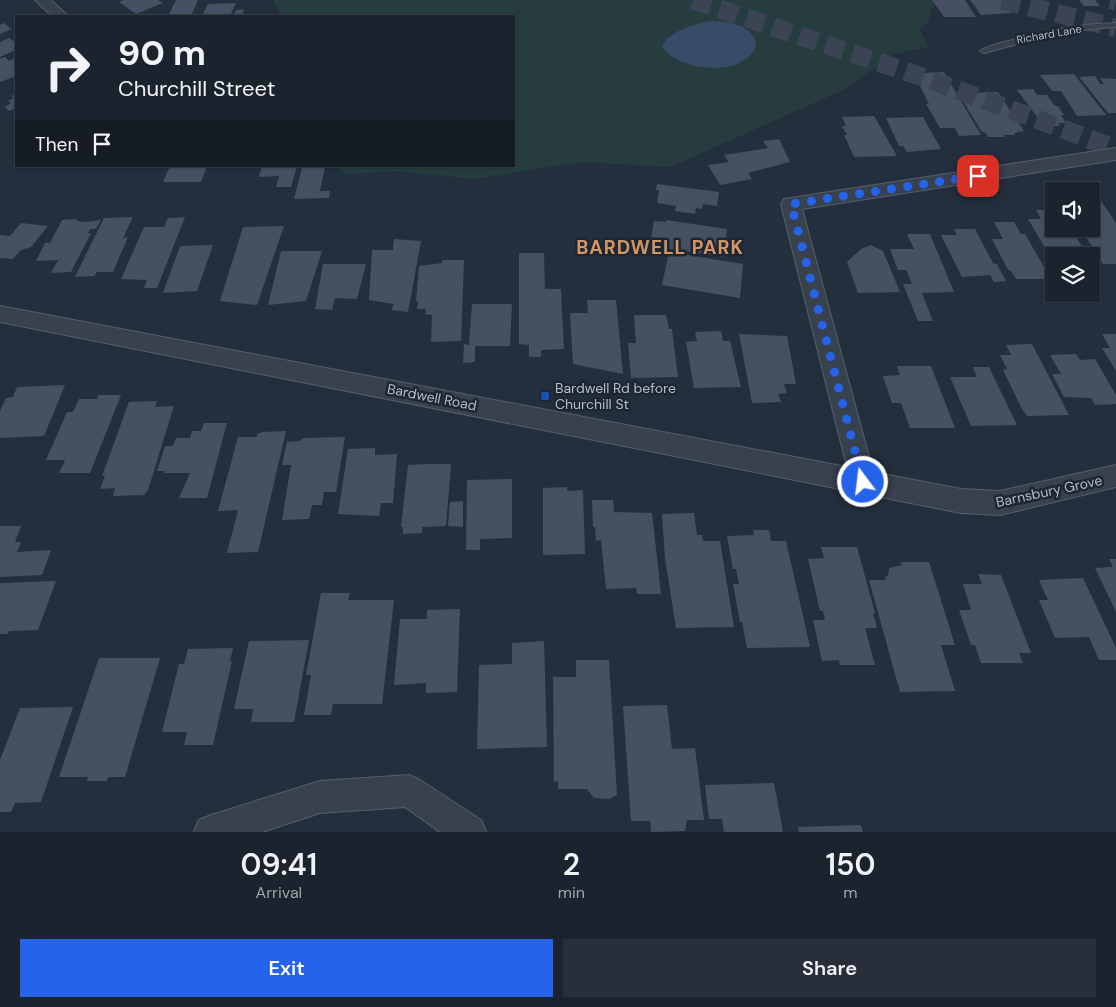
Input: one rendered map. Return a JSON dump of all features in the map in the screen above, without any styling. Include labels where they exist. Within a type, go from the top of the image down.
[{"type":"street","points":[[42,0],[60,15]]},
{"type":"street","points":[[863,482],[791,204],[1116,154]]},
{"type":"street","name":"Bardwell Road","points":[[3,319],[863,482]]},
{"type":"street","name":"Barnsbury Grove","points":[[863,482],[961,501],[1000,503],[1116,476]]},
{"type":"street","points":[[211,832],[320,797],[409,791],[469,832]]},
{"type":"lane","name":"Richard Lane","points":[[984,51],[1009,42],[1100,25],[1116,25]]},
{"type":"green space","points":[[273,0],[935,0],[928,22],[920,30],[929,47],[894,54],[843,90],[671,167],[581,162],[475,179],[396,171],[348,174],[333,167],[515,167],[515,15],[280,15]]},
{"type":"water","points":[[713,21],[733,24],[750,33],[756,44],[751,55],[741,62],[728,67],[713,68],[683,62],[671,55],[662,46],[671,36],[684,28]]},
{"type":"building","points":[[123,0],[158,0],[163,3],[136,14],[119,2]]},
{"type":"building","points":[[176,0],[198,0],[191,15],[168,15]]},
{"type":"building","points":[[932,0],[965,0],[976,17],[944,17]]},
{"type":"building","points":[[970,0],[1002,0],[1012,13],[981,15]]},
{"type":"building","points":[[1079,0],[1095,0],[1100,6],[1084,6]]},
{"type":"building","points":[[236,3],[230,15],[202,15],[208,4]]},
{"type":"building","points":[[244,9],[242,15],[234,15],[236,10]]},
{"type":"building","points":[[4,23],[11,29],[0,34],[0,25]]},
{"type":"building","points":[[9,38],[15,42],[15,50],[0,57],[0,42]]},
{"type":"building","points":[[5,57],[9,61],[15,58],[15,76],[0,82],[0,59]]},
{"type":"building","points":[[944,72],[981,135],[959,136],[955,128],[940,128],[926,104],[929,104],[916,78],[924,73]]},
{"type":"building","points":[[1074,74],[1106,115],[1077,116],[1061,91],[1052,91],[1040,75]]},
{"type":"building","points":[[1095,76],[1100,84],[1104,84],[1100,78],[1116,79],[1116,113],[1108,113],[1079,77]]},
{"type":"building","points":[[1033,89],[1037,95],[1047,95],[1055,106],[1058,106],[1064,115],[1061,115],[1066,123],[1058,123],[1060,126],[1044,126],[1017,90]]},
{"type":"building","points":[[998,92],[1024,131],[1014,133],[1015,135],[1004,135],[1005,137],[988,137],[985,132],[982,132],[962,100],[965,100],[961,94]]},
{"type":"building","points":[[15,94],[15,108],[9,111],[5,107],[11,103],[8,101],[14,98],[11,96]]},
{"type":"building","points":[[874,116],[897,156],[854,157],[844,135],[847,135],[842,126],[846,126],[842,117]]},
{"type":"building","points":[[923,117],[941,149],[907,152],[903,146],[899,146],[886,118]]},
{"type":"building","points":[[779,139],[790,162],[748,173],[752,179],[720,185],[708,165],[729,162],[724,155],[768,148],[763,141]]},
{"type":"building","points":[[170,167],[207,167],[201,182],[163,182]]},
{"type":"building","points":[[262,167],[297,167],[291,187],[276,187],[279,176],[259,177]]},
{"type":"building","points":[[325,167],[320,191],[330,191],[329,198],[294,199],[302,168]]},
{"type":"building","points":[[657,184],[719,192],[717,206],[703,204],[702,209],[696,208],[695,214],[675,211],[676,206],[657,203],[659,190],[656,190]]},
{"type":"building","points":[[1101,201],[1116,223],[1116,264],[1103,264],[1100,259],[1100,247],[1092,247],[1086,237],[1100,237]]},
{"type":"building","points":[[1036,210],[1045,210],[1045,237],[1076,237],[1082,247],[1045,248],[1028,219],[1041,219]]},
{"type":"building","points":[[133,217],[123,238],[128,237],[113,272],[97,272],[94,276],[75,277],[104,218]]},
{"type":"building","points":[[185,217],[157,288],[144,288],[147,280],[121,279],[144,227],[164,227],[168,218]]},
{"type":"building","points":[[77,219],[76,221],[86,222],[101,220],[96,229],[90,229],[88,233],[91,233],[71,272],[51,273],[58,260],[36,261],[45,243],[50,243],[62,220]]},
{"type":"building","points":[[666,220],[727,229],[724,257],[650,246],[654,221],[666,222]]},
{"type":"building","points":[[994,222],[1014,222],[1021,234],[1025,234],[1045,269],[1045,279],[1016,279],[1011,271],[1008,270],[992,239],[1003,239]]},
{"type":"building","points":[[21,223],[48,226],[31,247],[21,250],[13,259],[0,258],[0,235],[10,236]]},
{"type":"building","points":[[284,226],[257,305],[220,301],[243,227]]},
{"type":"building","points":[[954,229],[975,229],[992,263],[997,264],[1006,281],[994,282],[990,275],[962,277],[941,235],[957,235]]},
{"type":"building","points":[[907,234],[930,234],[954,292],[922,293],[933,321],[918,321],[903,284],[912,284],[906,270],[898,270],[890,249],[914,249]]},
{"type":"building","points":[[394,239],[421,241],[408,312],[391,310],[394,304],[369,300],[372,250],[393,250]]},
{"type":"building","points":[[213,245],[197,291],[163,293],[180,246]]},
{"type":"building","points":[[871,245],[883,251],[900,292],[858,293],[847,262],[861,249]]},
{"type":"building","points":[[281,251],[322,251],[306,301],[268,305]]},
{"type":"building","points":[[669,252],[743,264],[740,298],[662,285]]},
{"type":"building","points":[[519,253],[544,253],[545,289],[561,289],[564,349],[541,350],[541,357],[529,357],[529,345],[519,344]]},
{"type":"building","points":[[442,260],[464,260],[461,341],[431,342],[432,315],[425,314],[426,309],[417,309],[419,266],[442,263]]},
{"type":"building","points":[[323,264],[366,264],[357,299],[335,298],[332,310],[315,309]]},
{"type":"building","points":[[587,300],[616,300],[623,374],[573,364],[570,313],[588,313]]},
{"type":"building","points":[[472,304],[512,304],[510,346],[475,346],[475,362],[463,363],[464,344],[469,345]]},
{"type":"building","points":[[634,315],[666,315],[669,329],[672,329],[678,377],[631,378],[628,343],[636,343]]},
{"type":"building","points":[[721,331],[723,341],[730,341],[741,387],[694,388],[686,342],[697,341],[695,332]]},
{"type":"building","points":[[739,334],[787,336],[796,384],[784,384],[787,393],[778,394],[781,402],[752,403]]},
{"type":"building","points":[[1102,334],[1116,334],[1116,371],[1102,348],[1110,348]]},
{"type":"building","points":[[1032,344],[1069,415],[1027,416],[1022,409],[1003,370],[1007,369],[1000,355],[1011,355],[1006,345]]},
{"type":"building","points":[[1076,354],[1080,360],[1095,359],[1116,395],[1116,404],[1095,405],[1091,398],[1064,397],[1052,374],[1061,374],[1050,355]]},
{"type":"building","points":[[897,366],[931,366],[955,428],[910,428],[901,403],[892,403],[883,376],[900,375]]},
{"type":"building","points":[[973,367],[989,367],[1017,425],[971,426],[950,377],[977,377]]},
{"type":"building","points":[[65,385],[44,436],[0,438],[0,411],[6,398],[13,397],[17,387]]},
{"type":"building","points":[[98,395],[121,395],[90,473],[59,473],[65,460],[46,460],[67,412],[73,412],[79,399],[97,399]]},
{"type":"building","points":[[157,401],[155,407],[174,406],[148,490],[144,495],[113,496],[115,488],[100,489],[105,476],[102,476],[129,402]]},
{"type":"building","points":[[204,423],[227,423],[207,498],[179,498],[190,473],[164,473],[165,471],[157,471],[165,446],[173,446],[176,438],[190,438],[192,431],[201,431]]},
{"type":"building","points":[[286,431],[258,552],[227,553],[238,510],[218,511],[238,437],[257,437],[257,434],[263,432]]},
{"type":"building","points":[[345,437],[336,492],[324,492],[322,505],[312,505],[309,519],[282,520],[291,465],[282,465],[287,442],[299,441],[304,438]]},
{"type":"building","points":[[375,448],[375,455],[397,454],[393,503],[381,503],[379,516],[338,514],[348,449]]},
{"type":"building","points":[[451,464],[446,526],[422,527],[422,533],[403,534],[403,527],[401,527],[408,465]]},
{"type":"building","points":[[512,479],[512,538],[480,539],[480,550],[466,550],[467,480]]},
{"type":"building","points":[[567,487],[567,491],[583,490],[585,554],[543,555],[543,488]]},
{"type":"building","points":[[592,500],[613,500],[614,512],[652,513],[661,594],[637,594],[636,588],[606,589],[601,540],[596,541],[595,527],[593,527]]},
{"type":"building","points":[[463,501],[463,527],[448,526],[450,502]]},
{"type":"building","points":[[694,513],[697,535],[702,535],[703,541],[720,541],[734,627],[676,628],[665,558],[662,514]]},
{"type":"building","points":[[0,526],[21,526],[15,542],[21,542],[17,552],[51,550],[42,575],[0,577]]},
{"type":"building","points":[[753,530],[769,530],[771,541],[786,541],[810,647],[747,648],[733,584],[739,584],[736,569],[733,569],[727,536],[754,535]]},
{"type":"building","points":[[821,547],[857,547],[875,613],[873,613],[877,628],[865,628],[875,665],[840,665],[839,660],[822,661],[813,620],[825,620],[823,611],[820,611],[808,559],[824,558]]},
{"type":"building","points":[[1109,559],[1116,559],[1116,612],[1095,568],[1113,567]]},
{"type":"building","points":[[901,562],[929,562],[955,645],[941,645],[955,691],[900,692],[869,580],[886,580],[885,576],[888,576],[889,568],[902,565]]},
{"type":"building","points":[[978,574],[1001,575],[1031,653],[1019,653],[1023,663],[981,663],[975,645],[971,645],[959,610],[971,610],[963,584],[982,584]]},
{"type":"building","points":[[1083,578],[1116,648],[1116,660],[1099,660],[1089,637],[1055,638],[1039,600],[1048,600],[1039,580]]},
{"type":"building","points":[[56,581],[38,630],[9,631],[7,634],[0,634],[0,583]]},
{"type":"building","points":[[321,593],[350,593],[348,600],[394,600],[382,704],[333,704],[331,715],[304,715],[311,675],[306,675]]},
{"type":"building","points":[[460,609],[457,692],[426,693],[426,683],[394,685],[400,619],[427,619],[427,610]]},
{"type":"building","points":[[309,640],[294,722],[251,722],[253,709],[234,709],[249,641]]},
{"type":"building","points":[[544,641],[547,747],[477,749],[479,665],[512,664],[512,643]]},
{"type":"building","points":[[233,648],[230,661],[232,661],[213,745],[184,745],[187,732],[162,732],[179,664],[184,664],[188,649]]},
{"type":"building","points":[[99,658],[160,658],[125,777],[108,777],[107,781],[87,781],[88,777],[59,777]]},
{"type":"building","points":[[576,660],[609,660],[617,795],[609,799],[594,798],[587,789],[558,789],[558,781],[554,782],[553,677],[576,677]]},
{"type":"building","points":[[667,705],[672,749],[695,748],[704,820],[687,820],[685,831],[651,832],[650,821],[631,821],[623,706]]},
{"type":"building","points":[[73,707],[41,802],[15,803],[11,812],[0,812],[0,760],[20,708]]},
{"type":"building","points":[[774,783],[783,832],[724,832],[722,819],[709,819],[705,785]]},
{"type":"building","points":[[861,825],[863,832],[799,832],[798,827]]},
{"type":"tunnel","points":[[693,0],[926,78],[1116,149]]},
{"type":"tunnel","points":[[1002,0],[1116,28]]},
{"type":"tunnel","points":[[1110,0],[1116,1]]},
{"type":"place","name":"Bardwell Rd before Churchill St","points":[[545,396]]},
{"type":"district","name":"BARDWELL PARK","points":[[660,247]]},
{"type":"route","points":[[863,482],[791,204],[978,176]]}]
